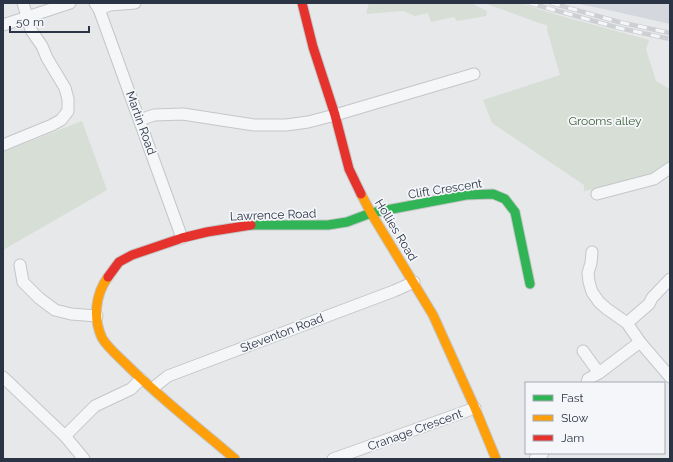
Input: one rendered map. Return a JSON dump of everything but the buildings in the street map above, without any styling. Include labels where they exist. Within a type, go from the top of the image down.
[{"type":"street","points":[[3,145],[52,125],[61,120],[68,111],[68,99],[65,88],[47,58],[42,46],[31,30],[23,3]]},
{"type":"street","points":[[3,25],[70,3]]},
{"type":"street","points":[[97,6],[136,3]]},
{"type":"street","name":"Hollies Road","points":[[302,3],[313,47],[349,169],[371,213],[433,315],[475,408],[496,459]]},
{"type":"street","name":"Martin Road","points":[[97,6],[182,238]]},
{"type":"street","points":[[140,120],[154,115],[168,113],[184,114],[254,125],[286,125],[308,122],[474,74]]},
{"type":"street","points":[[597,194],[654,179],[670,168]]},
{"type":"street","name":"Clift Crescent","points":[[371,213],[482,194],[493,194],[505,199],[515,212],[530,284]]},
{"type":"street","name":"Lawrence Road","points":[[153,388],[141,379],[111,349],[103,339],[97,324],[97,298],[102,285],[119,262],[132,255],[182,238],[207,232],[252,225],[328,225],[347,222],[371,213]]},
{"type":"street","points":[[592,252],[588,273],[592,292],[599,302],[607,309],[627,322],[640,342],[670,377]]},
{"type":"street","points":[[20,265],[23,282],[39,298],[55,310],[71,314],[97,316]]},
{"type":"street","points":[[627,322],[649,304],[652,298],[670,279]]},
{"type":"street","name":"Steventon Road","points":[[153,388],[168,376],[394,291],[414,282]]},
{"type":"street","points":[[587,382],[588,379],[599,373],[640,342]]},
{"type":"street","points":[[583,351],[599,373]]},
{"type":"street","points":[[3,377],[64,436],[84,459]]},
{"type":"street","points":[[64,436],[95,406],[131,389],[141,379]]},
{"type":"street","points":[[153,388],[235,459]]},
{"type":"street","name":"Cranage Crescent","points":[[333,459],[475,408]]},
{"type":"shaded area","points":[[574,3],[670,3],[670,24],[613,11]]},
{"type":"green space","points":[[369,3],[471,3],[487,11],[486,16],[457,21],[454,17],[431,22],[428,13],[415,16],[403,11],[366,14]]},
{"type":"green space","name":"Grooms alley","points":[[484,3],[519,3],[649,40],[646,49],[656,81],[670,89],[670,164],[654,173],[620,184],[584,191],[584,185],[492,123],[483,100],[560,75],[547,30],[548,26]]},
{"type":"green space","points":[[82,121],[107,190],[3,250],[3,152]]},
{"type":"railway","points":[[529,3],[619,28],[670,39]]},
{"type":"railway","points":[[551,3],[619,22],[670,33]]},
{"type":"traffic: fast","points":[[251,225],[328,225],[347,222],[371,213],[466,195],[493,194],[505,199],[515,212],[530,284]]},
{"type":"traffic: slow","points":[[361,194],[433,315],[475,408],[496,459]]},
{"type":"traffic: slow","points":[[108,277],[100,291],[97,307],[97,323],[104,342],[153,390],[235,459]]},
{"type":"traffic: jam","points":[[302,3],[313,47],[335,115],[349,169],[361,194]]},
{"type":"traffic: jam","points":[[108,277],[119,262],[132,255],[182,238],[207,232],[251,225]]}]
